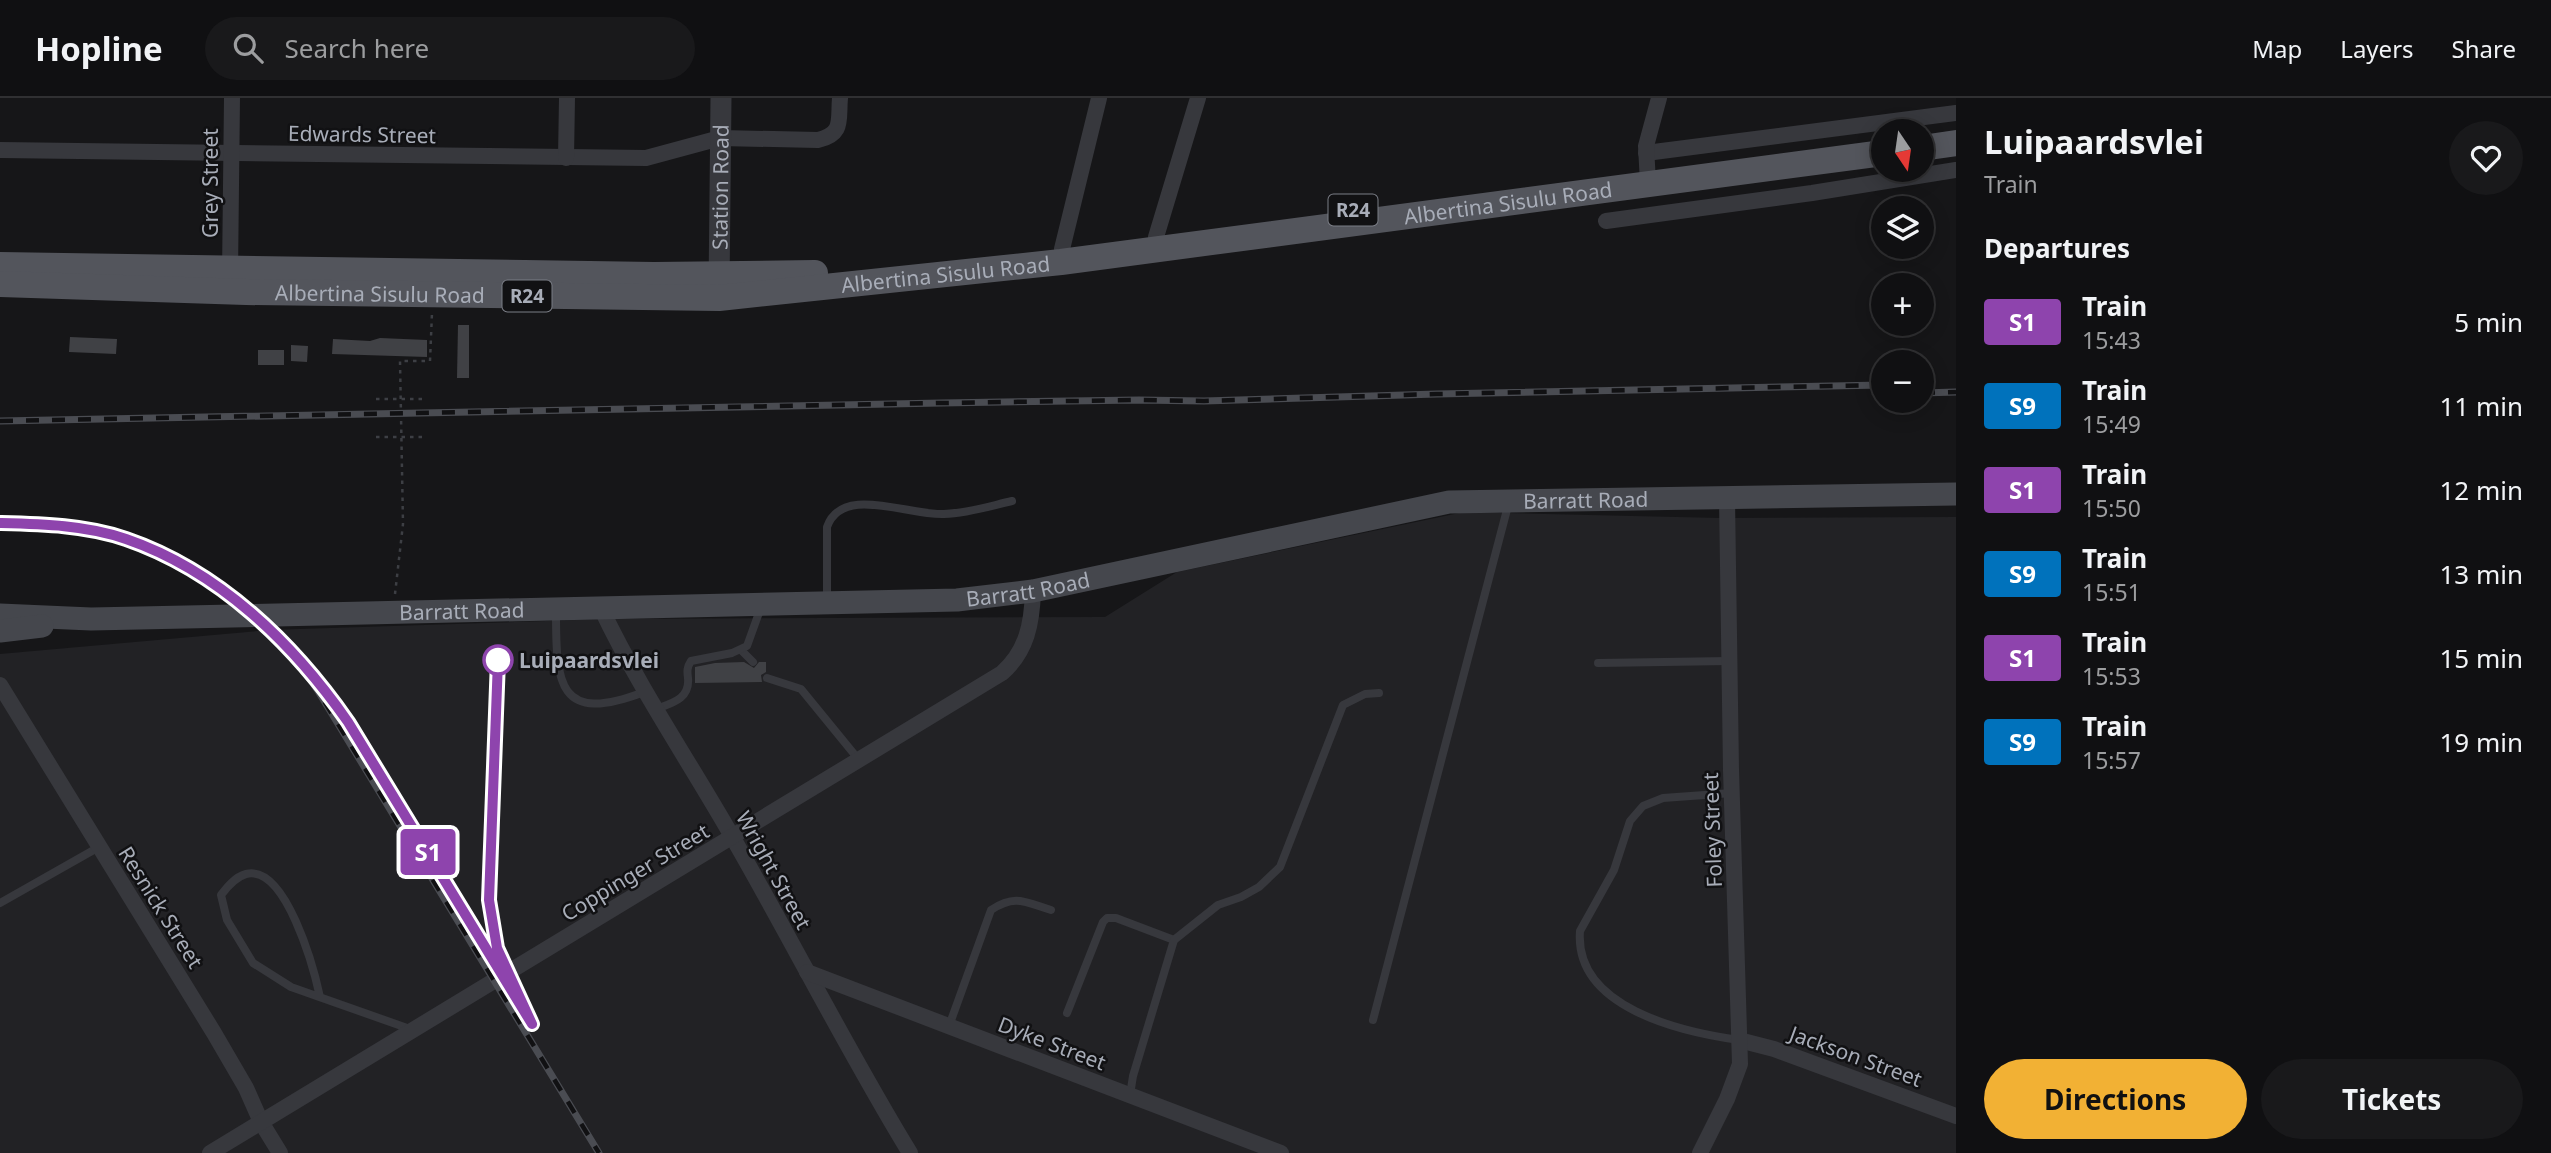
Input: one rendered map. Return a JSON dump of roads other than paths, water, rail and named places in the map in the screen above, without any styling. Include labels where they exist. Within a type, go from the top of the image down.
[{"type":"main road","points":[[1934,131],[1956,128]]},
{"type":"main road","name":"Albertina Sisulu Road","points":[[0,265],[230,280],[448,287],[719,287],[1061,262],[1155,243],[1647,168],[1871,140]]},
{"type":"main road","points":[[1934,146],[1956,143]]},
{"type":"main road","name":"Albertina Sisulu Road","points":[[1647,168],[1871,154]]},
{"type":"main road","name":"Albertina Sisulu Road","points":[[719,287],[823,273],[1062,248],[1155,243]]},
{"type":"main road","name":"Albertina Sisulu Road","points":[[0,284],[230,280]]},
{"type":"main road","name":"Barratt Road","points":[[2,630],[91,619],[957,600],[1033,591],[1449,502],[1956,494]]},
{"type":"street","name":"Grey Street","points":[[230,280],[232,98]]},
{"type":"street","points":[[566,158],[567,98]]},
{"type":"street","name":"Station Road","points":[[719,287],[720,98]]},
{"type":"street","name":"Edwards Street","points":[[0,150],[646,158],[720,138],[818,140],[830,137],[838,126],[840,98]]},
{"type":"street","points":[[1062,248],[1099,98]]},
{"type":"street","points":[[1155,243],[1198,98]]},
{"type":"street","points":[[1659,98],[1647,168],[1956,113]]},
{"type":"street","points":[[1866,184],[1871,159]]},
{"type":"street","points":[[1606,221],[1956,170]]},
{"type":"street","name":"Foley Street","points":[[1700,1153],[1736,1079],[1740,1063],[1727,498]]},
{"type":"street","name":"Coppinger Street","points":[[210,1153],[733,838],[1009,667],[1018,656],[1028,634],[1033,591]]},
{"type":"street","name":"Wright Street","points":[[601,608],[644,692],[733,838],[840,1034],[910,1153]]},
{"type":"street","name":"Resnick Street","points":[[0,685],[240,1077],[261,1122],[280,1153]]},
{"type":"street","name":"Dyke Street","points":[[807,972],[1282,1153]]},
{"type":"street","name":"Jackson Street","points":[[1739,1040],[1774,1049],[1956,1116]]},
{"type":"lane","points":[[827,602],[827,527],[837,509],[851,504],[940,514],[965,513],[1012,500]]},
{"type":"lane","points":[[1373,1020],[1509,500]]},
{"type":"lane","points":[[655,710],[677,701],[684,695],[688,689],[687,671],[691,661],[741,650],[751,640],[762,604]]},
{"type":"lane","points":[[555,608],[558,672],[563,687],[572,698],[615,703],[644,692]]},
{"type":"lane","points":[[741,650],[753,662]]},
{"type":"lane","points":[[1598,663],[1729,661]]},
{"type":"lane","points":[[767,678],[801,689],[859,760]]},
{"type":"lane","points":[[1130,1096],[1133,1076],[1174,940],[1218,905],[1259,887],[1280,867],[1343,705],[1365,694],[1379,693]]},
{"type":"lane","points":[[1732,793],[1663,798],[1643,806],[1630,821],[1614,870],[1580,931],[1579,940],[1582,956],[1591,976],[1615,999],[1667,1026],[1739,1040]]},
{"type":"lane","points":[[0,903],[99,847]]},
{"type":"lane","points":[[320,997],[315,972],[298,922],[271,882],[260,875],[246,874],[231,883],[221,895],[222,905],[227,920],[253,963],[291,987],[414,1031]]},
{"type":"lane","points":[[949,1026],[991,910],[1016,899],[1051,910]]},
{"type":"lane","points":[[1067,1013],[1103,922],[1107,918],[1116,918],[1174,940]]},
{"type":"railway","points":[[0,421],[941,403],[1204,401],[1871,385]]},
{"type":"railway","points":[[1934,393],[1956,392]]},
{"type":"railway","points":[[0,523],[77,529],[108,534],[146,546],[191,568],[214,583],[274,633],[318,691],[599,1153]]},
{"type":"railway","points":[[498,660],[489,900],[497,948],[532,1024]]},
{"type":"train","name":"S1","points":[[0,523],[38,524],[125,538],[192,569],[255,615],[290,651],[348,722],[532,1024],[497,948],[489,900],[498,660]]},
{"type":"place","name":"Luipaardsvlei","points":[[498,660]]}]
